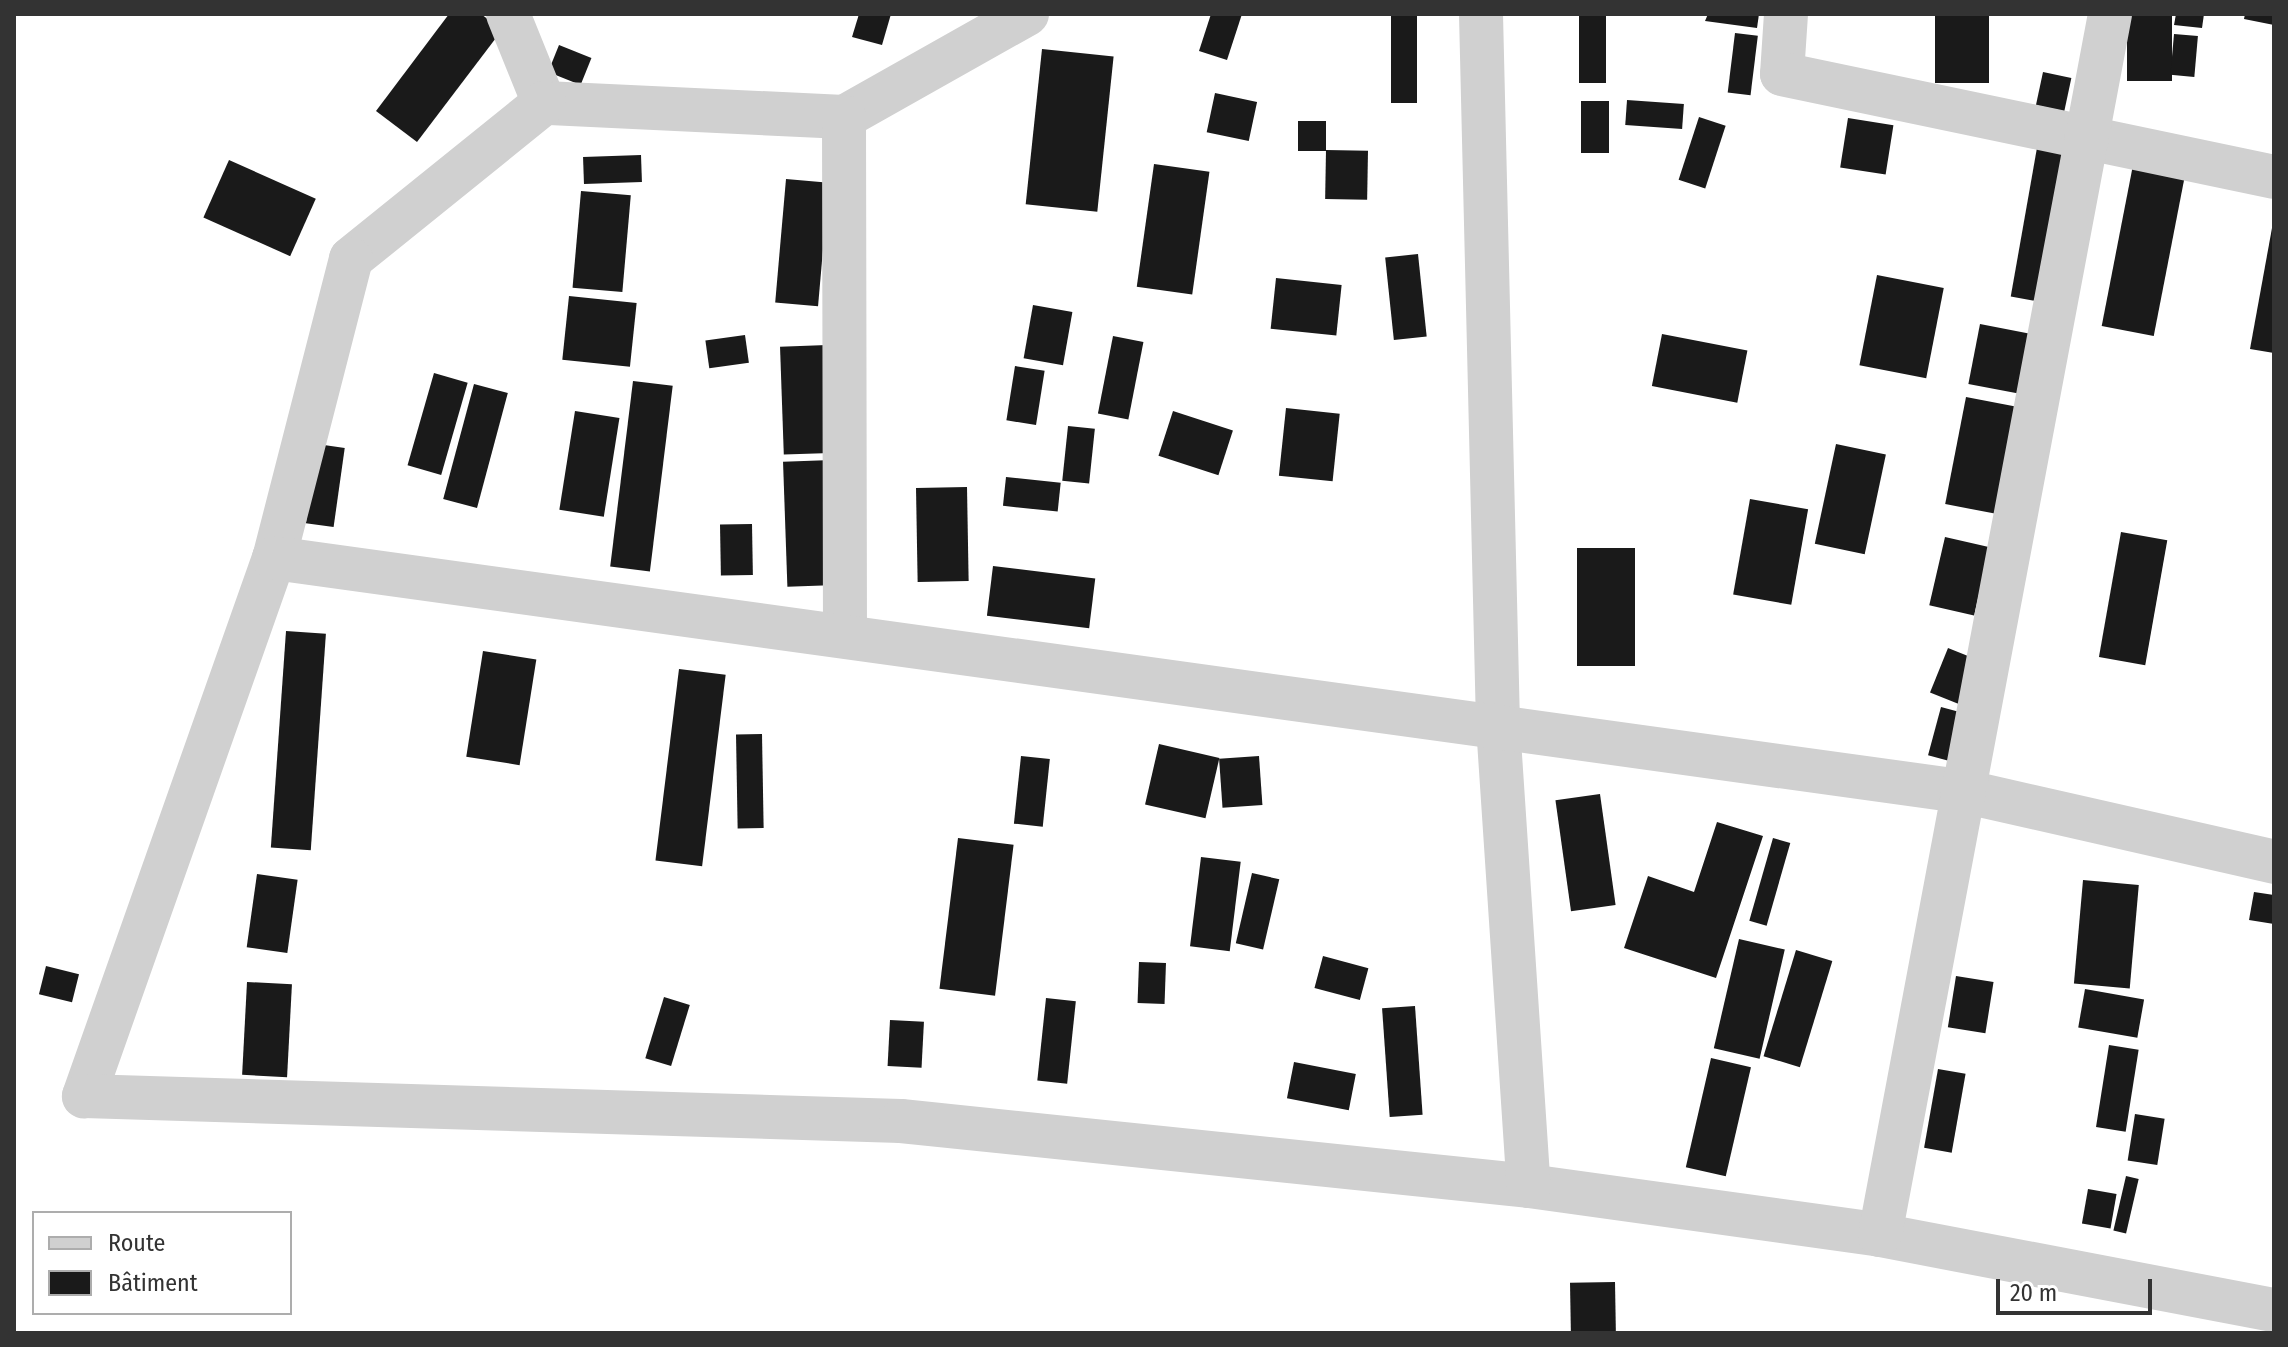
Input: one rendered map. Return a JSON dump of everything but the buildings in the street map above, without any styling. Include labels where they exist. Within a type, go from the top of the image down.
[{"type":"street","points":[[508,14],[544,103]]},
{"type":"street","points":[[1027,14],[844,117],[544,103],[351,259],[274,558],[84,1096],[901,1121],[1529,1186],[1880,1235],[2274,1310]]},
{"type":"street","points":[[1481,14],[1498,725],[1529,1186]]},
{"type":"street","points":[[1786,14],[1782,74],[2090,141],[2274,177]]},
{"type":"street","points":[[1880,1235],[2090,141],[2110,14]]},
{"type":"street","points":[[844,117],[845,635]]},
{"type":"street","points":[[274,558],[1967,792],[2274,862]]}]
